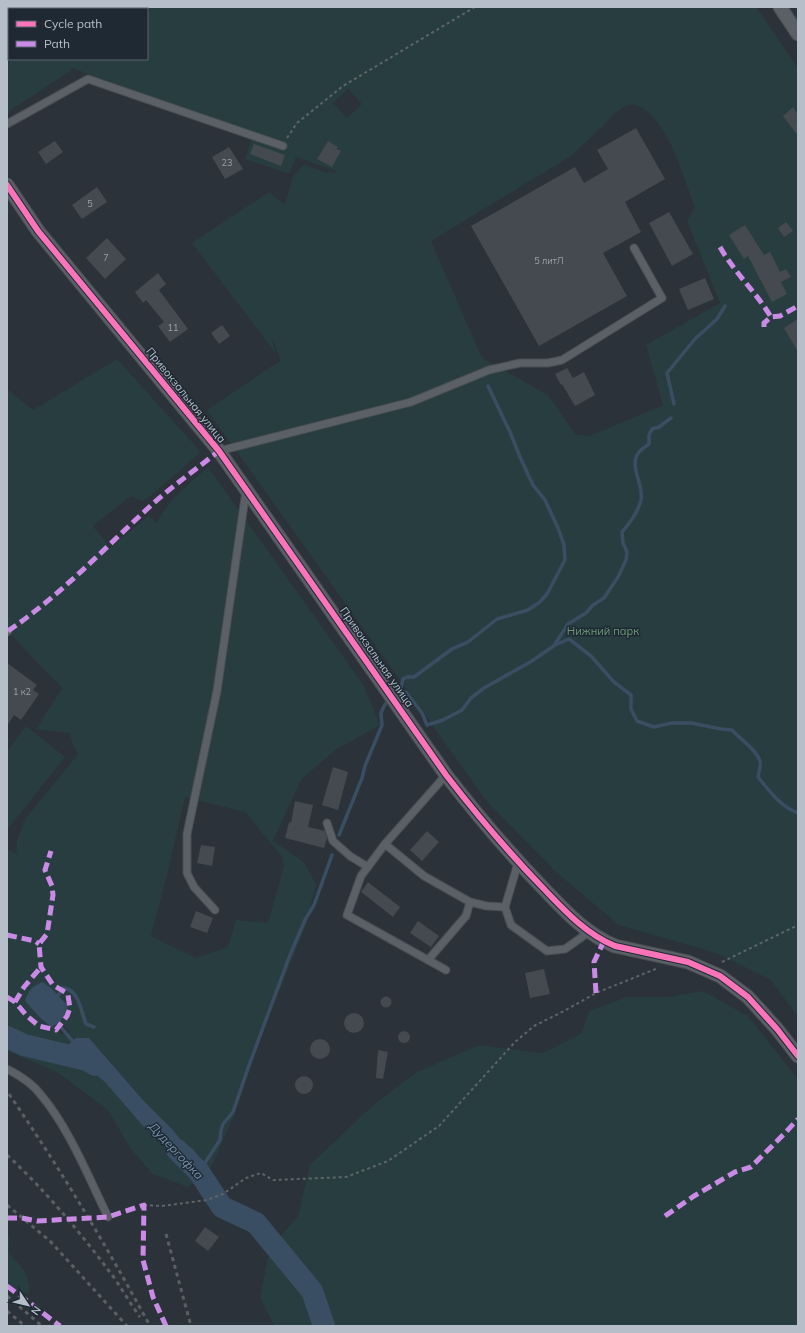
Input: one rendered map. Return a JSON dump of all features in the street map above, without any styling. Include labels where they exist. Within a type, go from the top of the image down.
[{"type":"street","points":[[780,7],[798,34]]},
{"type":"street","name":"Привокзальная улица","points":[[7,185],[38,230],[219,451],[446,775],[518,863],[589,932],[604,941],[615,946],[688,962],[720,976],[748,997],[777,1029],[798,1056]]},
{"type":"lane","points":[[7,124],[88,79],[283,146]]},
{"type":"lane","points":[[219,451],[411,402],[489,370],[520,363],[548,363],[562,360],[662,298],[634,248]]},
{"type":"lane","points":[[215,910],[194,887],[187,873],[187,834],[217,691],[246,490]]},
{"type":"lane","points":[[446,775],[368,867],[362,876],[348,915],[446,970]]},
{"type":"lane","points":[[327,823],[333,841],[350,856],[368,867]]},
{"type":"lane","points":[[386,844],[424,876],[470,902],[486,906],[505,907]]},
{"type":"lane","points":[[518,863],[505,907],[511,926],[547,951],[565,949],[589,932]]},
{"type":"lane","points":[[428,960],[466,916],[470,902]]},
{"type":"lane","points":[[7,1069],[25,1080],[41,1094],[56,1115],[84,1167],[108,1217]]},
{"type":"path","points":[[283,146],[297,123],[343,86],[474,7]]},
{"type":"path","points":[[717,962],[724,962],[798,925]]},
{"type":"path","points":[[144,1205],[162,1206],[207,1200],[223,1194],[246,1178],[261,1174],[273,1180],[346,1177],[388,1161],[439,1126],[515,1042],[534,1026],[596,993],[662,967]]},
{"type":"green space","name":"Нижний парк","points":[[7,7],[756,7],[798,68],[798,1017],[771,980],[716,953],[619,925],[557,873],[488,803],[207,410],[281,360],[271,336],[276,354],[192,243],[269,192],[285,205],[293,176],[304,164],[323,172],[337,173],[336,171],[296,157],[289,174],[245,159],[254,133],[69,67],[72,70],[12,109],[7,114]],"holes":[[[348,89],[362,104],[347,118],[333,103]],[[633,104],[646,110],[656,121],[671,144],[695,207],[687,221],[720,303],[646,345],[663,405],[590,436],[575,434],[548,395],[482,358],[431,241],[571,156],[615,113],[624,107]]]},
{"type":"green space","points":[[117,359],[201,452],[148,498],[142,501],[131,496],[93,526],[110,548],[149,515],[156,523],[172,499],[208,467],[364,686],[380,725],[335,750],[301,780],[273,841],[304,862],[316,884],[306,925],[265,1026],[234,1116],[209,1172],[188,1187],[153,1174],[130,1148],[108,1110],[57,1072],[7,1051],[7,849],[16,854],[17,840],[26,818],[78,754],[72,743],[70,733],[36,729],[62,688],[7,631],[7,389],[33,410]],"holes":[[[185,797],[245,812],[282,857],[284,866],[268,923],[236,920],[228,947],[196,958],[151,936]],[[26,1001],[67,1011],[60,1021],[70,1033],[60,1034],[60,1031],[55,1025],[51,1027],[47,1025]],[[89,1038],[142,1099],[173,1130],[182,1142],[193,1149],[203,1162],[188,1175],[162,1142],[143,1126],[105,1082],[82,1063],[83,1039]]]},
{"type":"green space","points":[[26,726],[65,757],[7,830],[7,751]]},
{"type":"green space","points":[[703,991],[748,1016],[798,1079],[798,1326],[275,1326],[260,1298],[270,1247],[298,1217],[310,1165],[371,1107],[415,1073],[479,1045],[543,1053],[582,1033],[589,1011],[627,997],[669,997]]},
{"type":"green space","points":[[7,1232],[9,1236],[9,1253],[24,1271],[28,1280],[30,1293],[13,1292],[7,1287]]},
{"type":"water","points":[[43,982],[67,1005],[66,1012],[62,1018],[57,1024],[51,1027],[39,1017],[25,1001],[31,989]]},
{"type":"water","points":[[76,1038],[89,1038],[142,1099],[173,1130],[182,1142],[193,1149],[203,1162],[197,1171],[188,1175],[162,1142],[143,1126],[105,1082],[82,1063],[68,1060],[65,1052],[70,1043]]},
{"type":"building","points":[[793,107],[798,114],[798,136],[783,116]]},
{"type":"building","points":[[636,128],[665,179],[625,202],[641,232],[603,253],[627,296],[539,346],[471,226],[575,167],[584,183],[608,169],[597,150]]},
{"type":"building","points":[[55,141],[63,152],[46,164],[38,152]]},
{"type":"building","points":[[328,141],[338,147],[336,149],[341,151],[332,167],[317,159]]},
{"type":"building","points":[[254,144],[285,155],[281,166],[250,154]]},
{"type":"building","points":[[229,147],[243,169],[225,179],[212,157]]},
{"type":"building","points":[[97,187],[107,202],[82,219],[72,205]]},
{"type":"building","points":[[669,212],[693,254],[672,266],[649,223]]},
{"type":"building","points":[[786,222],[793,231],[784,237],[778,228]]},
{"type":"building","points":[[745,225],[764,255],[770,252],[780,272],[786,269],[791,277],[781,282],[787,294],[772,302],[748,256],[744,259],[729,235]]},
{"type":"building","points":[[107,238],[126,259],[105,279],[86,258]]},
{"type":"building","points":[[158,273],[166,284],[159,290],[188,329],[170,342],[158,326],[164,322],[146,300],[143,303],[135,292]]},
{"type":"building","points":[[705,278],[714,299],[688,310],[679,289]]},
{"type":"building","points":[[798,319],[798,352],[784,328]]},
{"type":"building","points":[[222,325],[230,336],[219,344],[211,333]]},
{"type":"building","points":[[567,368],[573,378],[584,372],[595,395],[575,406],[555,374]]},
{"type":"building","points":[[7,663],[37,685],[33,690],[39,694],[21,720],[14,715],[7,726]]},
{"type":"building","points":[[333,767],[348,772],[338,810],[322,805]]},
{"type":"building","points":[[295,801],[313,805],[308,827],[325,831],[327,838],[324,848],[285,838],[289,822],[291,823]]},
{"type":"building","points":[[427,831],[439,842],[422,861],[410,850]]},
{"type":"building","points":[[201,845],[215,847],[212,866],[197,863]]},
{"type":"building","points":[[368,882],[400,907],[393,917],[361,892]]},
{"type":"building","points":[[196,911],[213,918],[207,933],[190,927]]},
{"type":"building","points":[[418,921],[439,936],[431,947],[410,933]]},
{"type":"building","points":[[544,969],[550,994],[530,998],[525,973]]},
{"type":"building","points":[[386,996],[390,998],[392,1002],[390,1006],[386,1008],[382,1006],[380,1002],[382,998]]},
{"type":"building","points":[[354,1013],[361,1016],[364,1023],[361,1030],[354,1033],[347,1030],[344,1023],[347,1016]]},
{"type":"building","points":[[404,1031],[408,1033],[410,1037],[408,1041],[404,1043],[400,1041],[398,1037],[400,1033]]},
{"type":"building","points":[[320,1039],[327,1042],[330,1049],[327,1056],[320,1059],[313,1056],[310,1049],[313,1042]]},
{"type":"building","points":[[378,1050],[388,1052],[383,1079],[376,1078]]},
{"type":"building","points":[[300,1076],[308,1076],[313,1081],[311,1092],[308,1094],[300,1094],[295,1089],[295,1081]]},
{"type":"building","points":[[205,1227],[219,1237],[208,1251],[195,1241]]},
{"type":"waterway","points":[[674,404],[667,373],[695,339],[717,319],[725,306]]},
{"type":"waterway","points":[[488,386],[533,485],[545,500],[558,528],[564,545],[565,560],[547,594],[540,602],[528,610],[497,619],[468,642],[452,649],[414,677],[407,677],[403,679],[400,692],[406,692],[422,713],[427,725],[443,720],[462,710],[471,698],[484,688],[532,661],[555,645],[569,639],[591,656],[614,682],[631,695],[631,709],[637,721],[654,727],[672,723],[691,723],[732,730],[755,752],[758,757],[760,761],[758,777],[781,803],[798,813]]},
{"type":"waterway","points":[[555,644],[568,624],[586,613],[593,605],[604,598],[618,577],[626,560],[627,552],[623,543],[622,532],[638,509],[641,500],[635,463],[636,457],[639,452],[649,444],[649,435],[652,429],[659,427],[671,418]]},
{"type":"waterway","points":[[339,835],[382,725],[381,713],[387,702]]},
{"type":"waterway","points":[[199,1172],[220,1140],[223,1124],[233,1112],[290,955],[305,920],[314,905],[332,855]]},
{"type":"waterway","points":[[57,996],[61,992],[62,988],[68,989],[72,992],[76,996],[86,1024],[94,1027]]},
{"type":"waterway","points":[[55,1020],[75,1044]]},
{"type":"waterway","name":"Дудергофка","points":[[7,1037],[24,1045],[87,1060],[95,1065]]},
{"type":"waterway","name":"Дудергофка","points":[[177,1150],[199,1172],[222,1207],[256,1223],[312,1291],[324,1326]]},
{"type":"railway","points":[[9,1094],[47,1151],[82,1208],[117,1266],[150,1326]]},
{"type":"railway","points":[[7,1155],[48,1196],[98,1256],[140,1317]]},
{"type":"railway","points":[[7,1205],[50,1241],[127,1326]]},
{"type":"railway","points":[[166,1234],[191,1326]]},
{"type":"railway","points":[[7,1296],[42,1326]]},
{"type":"railway","points":[[7,1311],[25,1326]]},
{"type":"marked path","points":[[720,247],[771,317]]},
{"type":"marked path","points":[[764,327],[764,323],[771,317],[780,316],[798,306]]},
{"type":"marked path","points":[[8,631],[62,589],[163,495],[219,451]]},
{"type":"marked path","points":[[7,997],[15,1002],[27,1016],[39,1026],[56,1030],[67,1016],[70,1008],[68,995],[53,985],[41,967],[39,944],[47,934],[53,895],[52,886],[45,870],[51,851]]},
{"type":"marked path","points":[[7,935],[35,941],[39,944]]},
{"type":"marked path","points":[[596,993],[594,962],[604,941]]},
{"type":"marked path","points":[[15,1002],[24,987],[41,967]]},
{"type":"marked path","points":[[665,1216],[694,1196],[735,1172],[751,1167],[798,1119]]},
{"type":"marked path","points":[[7,1218],[22,1218],[37,1221],[108,1217],[144,1205],[143,1260],[153,1297],[166,1326]]},
{"type":"marked path","points":[[7,1286],[60,1326]]},
{"type":"cycle path","points":[[7,185],[38,231],[219,451],[446,775],[518,862],[568,914],[604,941],[615,946],[688,962],[720,976],[748,997],[777,1029],[798,1056]]}]
